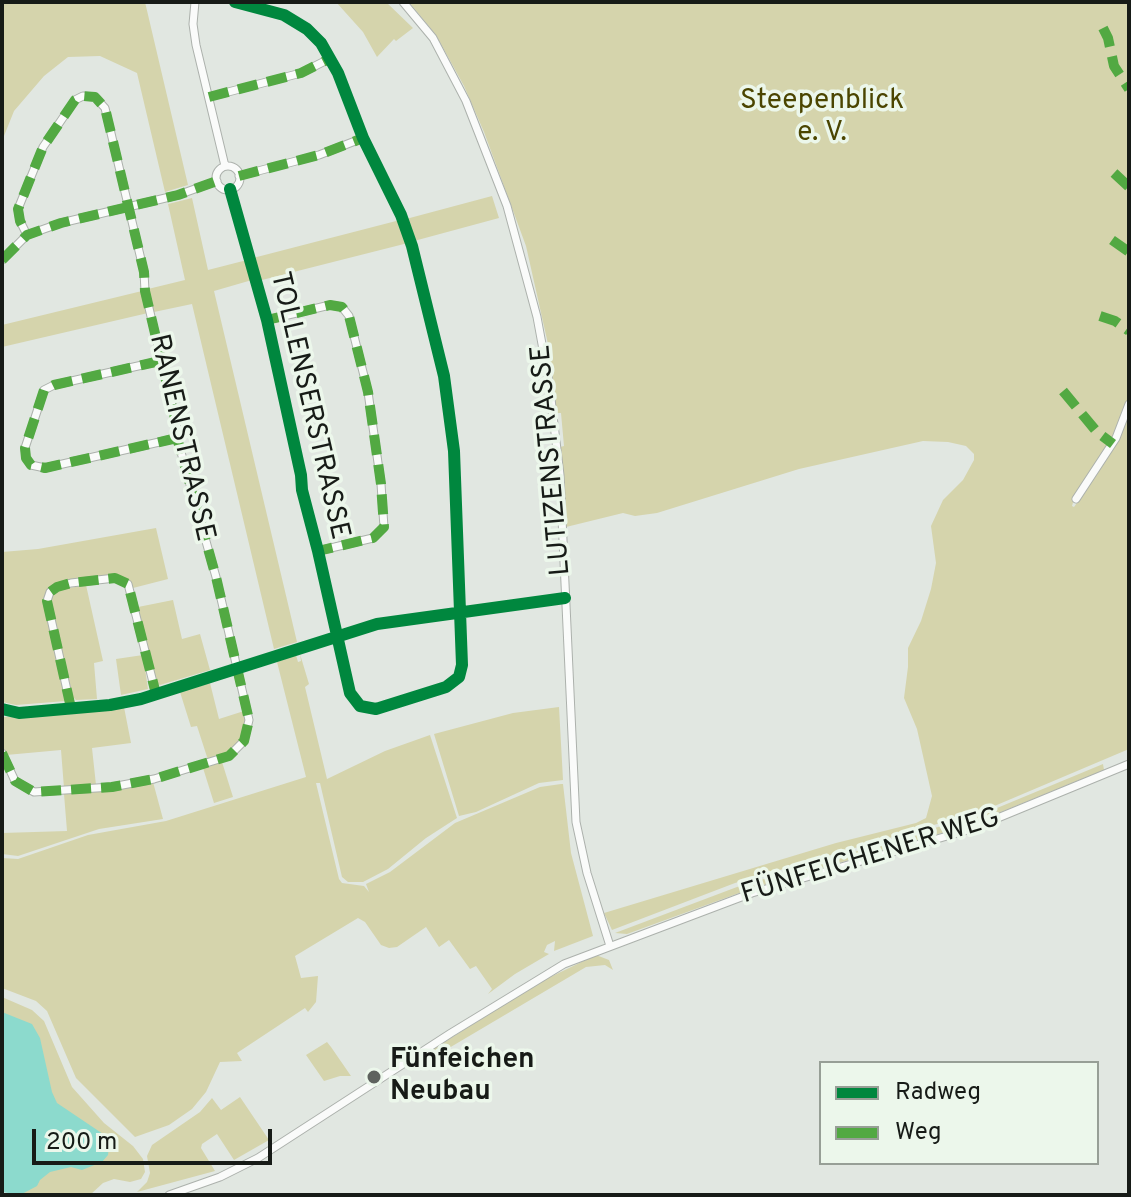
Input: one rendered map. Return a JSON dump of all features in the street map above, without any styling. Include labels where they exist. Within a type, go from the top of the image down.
[{"type":"street","points":[[195,2],[193,30],[225,166]]},
{"type":"street","points":[[235,2],[273,10],[293,19],[315,36],[338,73],[363,138],[404,224],[427,300],[444,376],[454,451],[460,612]]},
{"type":"street","name":"LUTIZENSTRASSE","points":[[403,2],[433,38],[492,163],[521,249],[543,343],[554,420],[576,822],[587,873],[610,946]]},
{"type":"street","points":[[209,97],[301,73],[329,59]]},
{"type":"street","name":"RANENSTRASSE","points":[[2,753],[15,781],[25,789],[44,794],[154,779],[221,759],[238,749],[248,730],[238,667],[177,438],[129,207],[105,108],[99,98],[83,96],[75,100],[43,147],[25,189],[19,215],[27,235]]},
{"type":"street","points":[[239,176],[319,155],[363,138]]},
{"type":"street","points":[[225,166],[232,167],[239,176],[238,183],[230,189],[220,187],[217,181],[218,170],[225,166]]},
{"type":"street","points":[[2,260],[27,235],[61,223],[178,195],[217,181]]},
{"type":"street","name":"TOLLENSERSTRASSE","points":[[230,189],[267,320],[302,490],[352,698],[366,708],[376,709],[456,681],[462,665],[460,612]]},
{"type":"street","points":[[267,320],[330,305],[342,307],[349,316],[368,392],[378,453],[384,527],[373,538],[318,551]]},
{"type":"street","points":[[160,361],[54,385],[44,390],[25,448],[26,458],[31,465],[45,468],[177,438]]},
{"type":"street","points":[[1076,499],[1116,438],[1129,404]]},
{"type":"street","points":[[71,708],[47,601],[50,592],[71,583],[115,578],[128,584],[156,694]]},
{"type":"street","points":[[2,709],[19,713],[110,705],[156,694],[336,635],[395,620],[565,598]]},
{"type":"street","name":"FÜNFEICHENER WEG","points":[[169,1195],[200,1186],[246,1164],[538,978],[610,946],[752,893],[971,829],[1129,764]]},
{"type":"green space","points":[[2,2],[145,2],[188,185],[165,192],[137,73],[100,56],[68,57],[44,76],[14,111],[2,141]]},
{"type":"green space","points":[[336,2],[386,2],[413,28],[396,41],[394,39],[377,57],[363,32]]},
{"type":"green space","name":"Steepenblick e. V.","points":[[409,2],[1129,2],[1129,400],[1115,437],[1109,440],[1110,444],[1072,506],[1098,473],[1129,409],[1129,749],[985,810],[735,883],[612,930],[604,913],[926,818],[932,796],[917,729],[904,698],[908,648],[921,621],[936,563],[931,526],[943,500],[963,480],[974,454],[966,446],[923,441],[799,469],[657,513],[635,516],[623,513],[566,527],[560,447],[564,446],[561,413],[557,413],[548,344],[526,246],[464,86],[436,35]]},
{"type":"green space","points":[[492,196],[499,218],[414,241],[406,219]]},
{"type":"green space","points":[[192,198],[208,270],[247,260],[252,280],[214,291],[297,642],[274,649],[192,304],[154,312],[148,289],[185,280],[168,204]]},
{"type":"green space","points":[[400,220],[408,243],[258,281],[253,258]]},
{"type":"green space","points":[[142,291],[148,313],[2,347],[2,325]]},
{"type":"green space","points":[[156,528],[168,579],[133,588],[123,577],[115,575],[70,581],[44,600],[66,701],[16,705],[2,702],[2,552],[38,549]]},
{"type":"green space","points":[[86,585],[103,661],[94,663],[97,699],[76,700],[50,600],[58,590]]},
{"type":"green space","points":[[173,600],[182,639],[200,634],[210,670],[160,685],[156,683],[138,607]]},
{"type":"green space","points":[[300,654],[309,684],[305,687],[327,779],[385,751],[430,735],[457,818],[388,869],[363,882],[348,882],[342,877],[320,783],[316,783],[342,883],[364,886],[369,892],[366,884],[390,872],[455,823],[540,787],[563,784],[571,853],[593,936],[554,951],[555,941],[547,945],[544,952],[549,954],[488,994],[492,989],[476,966],[470,969],[449,940],[439,947],[426,927],[397,947],[389,948],[381,945],[365,922],[358,918],[295,956],[301,978],[318,976],[316,1002],[308,1012],[305,1008],[237,1053],[242,1061],[220,1062],[206,1092],[192,1109],[169,1125],[135,1137],[76,1078],[47,1011],[36,1001],[2,988],[2,858],[18,859],[88,835],[166,821],[306,777],[277,662],[296,655],[298,662],[301,661]]},
{"type":"green space","points":[[143,655],[148,689],[121,695],[116,659]]},
{"type":"green space","points":[[210,683],[219,719],[244,711],[246,722],[242,739],[228,752],[208,760],[197,726],[191,727],[180,692]]},
{"type":"green space","points":[[124,707],[131,743],[92,748],[96,785],[64,788],[61,750],[6,755],[2,743],[2,717],[72,714]]},
{"type":"green space","points":[[559,707],[563,780],[539,783],[476,812],[459,816],[434,734],[513,713]]},
{"type":"green space","points":[[222,762],[233,797],[214,803],[203,768]]},
{"type":"green space","points":[[1103,764],[1104,770],[969,825],[750,889],[627,934],[615,933],[737,887],[985,813]]},
{"type":"green space","points":[[153,782],[163,819],[99,829],[18,856],[2,854],[2,833],[67,831],[64,794]]},
{"type":"green space","points":[[596,955],[609,960],[613,970],[605,965],[586,967],[427,1061],[427,1053],[540,982]]},
{"type":"green space","points":[[2,997],[32,1010],[44,1021],[72,1087],[104,1123],[133,1146],[143,1159],[145,1172],[141,1179],[130,1182],[114,1179],[103,1183],[90,1195],[20,1195],[68,1122],[2,1013]]},
{"type":"green space","points":[[327,1042],[351,1076],[324,1081],[306,1055]]},
{"type":"green space","points":[[240,1097],[269,1140],[234,1160],[217,1134],[201,1148],[215,1171],[137,1192],[147,1182],[150,1173],[147,1156],[152,1145],[200,1112],[212,1098],[221,1110]]},
{"type":"water","points":[[2,1012],[32,1024],[40,1038],[57,1103],[106,1136],[109,1146],[108,1155],[102,1162],[82,1170],[71,1167],[50,1172],[37,1186],[20,1195],[2,1192]]},
{"type":"marked path","points":[[1103,28],[1114,66],[1129,89]]},
{"type":"marked path","points":[[209,97],[301,73],[329,59]]},
{"type":"marked path","points":[[2,753],[15,781],[34,792],[112,787],[154,779],[229,756],[244,741],[249,720],[216,577],[177,438],[145,291],[144,272],[105,108],[95,97],[83,96],[75,100],[43,147],[18,209],[27,235]]},
{"type":"marked path","points":[[239,176],[319,155],[363,138]]},
{"type":"marked path","points":[[1114,173],[1129,187]]},
{"type":"marked path","points":[[2,260],[27,235],[61,223],[178,195],[217,181]]},
{"type":"marked path","points":[[1112,240],[1129,252]]},
{"type":"marked path","points":[[267,320],[330,305],[342,307],[349,316],[368,392],[384,527],[373,538],[318,551]]},
{"type":"marked path","points":[[1100,316],[1115,321],[1129,331]]},
{"type":"marked path","points":[[160,361],[54,385],[44,390],[25,448],[26,458],[31,465],[45,468],[177,438]]},
{"type":"marked path","points":[[1063,391],[1097,432],[1113,444]]},
{"type":"marked path","points":[[71,708],[47,601],[50,592],[71,583],[115,578],[128,584],[156,694]]},
{"type":"cycle path","points":[[230,189],[267,320],[302,490],[350,693],[360,706],[376,709],[446,687],[459,677],[462,665],[454,451],[444,376],[412,246],[401,215],[363,138],[338,73],[321,43],[307,29],[284,15],[235,2]]},
{"type":"cycle path","points":[[2,709],[19,713],[110,705],[141,699],[377,624],[565,598]]},
{"type":"place","name":"Fünfeichen Neubau","points":[[374,1077]]}]
